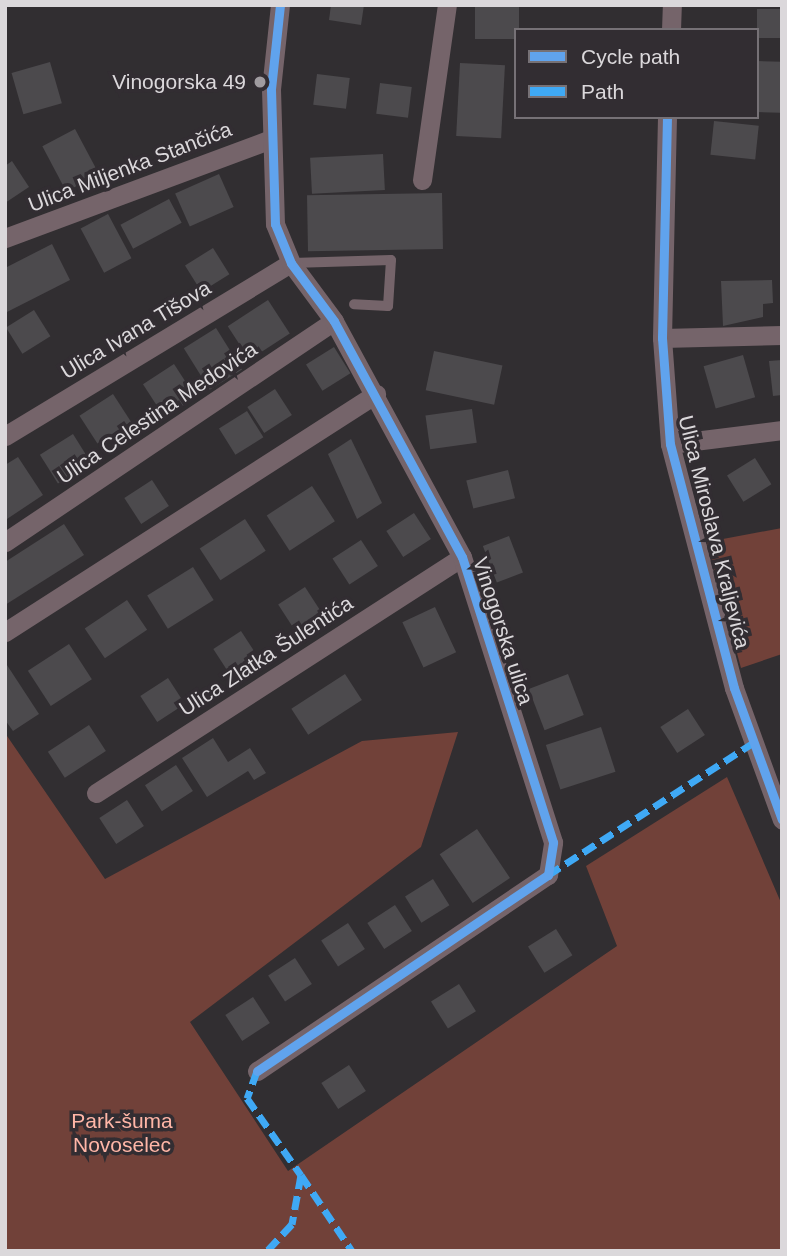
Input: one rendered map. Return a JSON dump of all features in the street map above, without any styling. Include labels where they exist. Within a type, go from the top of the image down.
[{"type":"street","name":"Vinogorska ulica","points":[[257,1071],[548,875],[553,842],[462,557],[376,394],[334,321],[291,263],[275,224],[271,139],[280,5]]},
{"type":"street","points":[[422,180],[447,5]]},
{"type":"street","points":[[671,28],[672,5]]},
{"type":"street","name":"Ulica Miroslava Kraljevića","points":[[667,119],[662,338],[670,444],[734,688],[782,820]]},
{"type":"street","name":"Ulica Miljenka Stančića","points":[[5,238],[271,139]]},
{"type":"street","name":"Ulica Ivana Tišova","points":[[5,436],[291,263]]},
{"type":"street","name":"Ulica Celestina Medovića","points":[[5,542],[334,321]]},
{"type":"street","points":[[662,338],[782,335]]},
{"type":"street","points":[[5,632],[376,394]]},
{"type":"street","name":"Ulica Miroslava Kraljevića","points":[[670,444],[782,430]]},
{"type":"street","name":"Ulica Zlatka Šulentića","points":[[96,793],[462,557]]},
{"type":"lane","points":[[291,263],[391,260],[388,306],[354,304]]},
{"type":"green space","points":[[782,528],[782,654],[741,668],[707,542]]},
{"type":"green space","name":"Park-šuma Novoselec","points":[[458,732],[421,847],[190,1022],[288,1171],[617,946],[586,866],[727,777],[782,905],[782,1251],[5,1251],[5,733],[105,879],[362,741]]},
{"type":"building","points":[[331,5],[364,5],[361,25],[329,20]]},
{"type":"building","points":[[475,5],[519,5],[519,28],[514,28],[514,39],[475,39]]},
{"type":"building","points":[[757,9],[782,9],[782,38],[759,38]]},
{"type":"building","points":[[759,61],[782,62],[780,113],[759,112]]},
{"type":"building","points":[[50,62],[62,103],[23,114],[12,73]]},
{"type":"building","points":[[460,63],[505,65],[501,138],[456,136]]},
{"type":"building","points":[[317,74],[350,78],[346,109],[313,105]]},
{"type":"building","points":[[380,83],[412,87],[408,118],[376,114]]},
{"type":"building","points":[[714,121],[759,126],[755,160],[710,155]]},
{"type":"building","points":[[75,129],[99,174],[66,191],[42,146]]},
{"type":"building","points":[[383,154],[385,190],[312,194],[310,158]]},
{"type":"building","points":[[12,161],[29,187],[5,203],[5,166]]},
{"type":"building","points":[[219,174],[234,207],[190,226],[175,194]]},
{"type":"building","points":[[442,193],[443,249],[308,251],[307,195]]},
{"type":"building","points":[[169,199],[182,223],[133,249],[120,225]]},
{"type":"building","points":[[108,214],[131,258],[104,273],[81,229]]},
{"type":"building","points":[[52,244],[70,280],[5,313],[5,268]]},
{"type":"building","points":[[213,248],[229,274],[201,292],[185,265]]},
{"type":"building","points":[[772,280],[773,303],[763,304],[763,317],[723,326],[721,281]]},
{"type":"building","points":[[268,300],[290,334],[250,360],[228,326]]},
{"type":"building","points":[[34,310],[50,336],[22,354],[6,327]]},
{"type":"building","points":[[216,328],[242,370],[210,390],[184,348]]},
{"type":"building","points":[[334,347],[350,373],[322,391],[306,364]]},
{"type":"building","points":[[434,351],[502,366],[494,405],[426,390]]},
{"type":"building","points":[[743,355],[755,397],[716,409],[704,366]]},
{"type":"building","points":[[782,360],[782,395],[773,396],[769,361]]},
{"type":"building","points":[[174,364],[196,398],[165,418],[143,384]]},
{"type":"building","points":[[275,389],[292,415],[264,433],[247,407]]},
{"type":"building","points":[[113,394],[131,422],[97,443],[79,416]]},
{"type":"building","points":[[472,409],[477,443],[430,449],[425,416]]},
{"type":"building","points":[[247,411],[263,437],[235,455],[219,428]]},
{"type":"building","points":[[73,434],[91,463],[58,484],[40,455]]},
{"type":"building","points":[[351,439],[382,503],[357,519],[328,454]]},
{"type":"building","points":[[18,457],[43,495],[7,519],[5,465]]},
{"type":"building","points":[[755,458],[771,484],[743,502],[727,475]]},
{"type":"building","points":[[508,470],[515,498],[473,509],[466,480]]},
{"type":"building","points":[[152,480],[169,506],[141,524],[124,498]]},
{"type":"building","points":[[312,486],[335,521],[290,551],[267,515]]},
{"type":"building","points":[[414,513],[431,539],[403,557],[386,531]]},
{"type":"building","points":[[245,519],[266,551],[220,580],[200,548]]},
{"type":"building","points":[[64,524],[84,555],[5,605],[5,562]]},
{"type":"building","points":[[509,536],[523,572],[497,582],[483,546]]},
{"type":"building","points":[[361,540],[378,566],[349,585],[332,559]]},
{"type":"building","points":[[193,567],[214,600],[168,629],[147,596]]},
{"type":"building","points":[[305,587],[322,613],[295,630],[278,604]]},
{"type":"building","points":[[127,600],[147,630],[105,658],[85,629]]},
{"type":"building","points":[[435,607],[456,652],[424,668],[402,622]]},
{"type":"building","points":[[241,631],[258,657],[230,675],[213,649]]},
{"type":"building","points":[[69,644],[92,679],[51,706],[28,671]]},
{"type":"building","points":[[5,662],[39,714],[13,731],[5,720]]},
{"type":"building","points":[[345,674],[362,700],[308,735],[291,709]]},
{"type":"building","points":[[568,674],[584,715],[545,730],[529,689]]},
{"type":"building","points":[[168,678],[185,704],[157,722],[140,696]]},
{"type":"building","points":[[688,709],[705,735],[677,753],[660,727]]},
{"type":"building","points":[[89,725],[106,751],[65,778],[48,752]]},
{"type":"building","points":[[601,727],[616,772],[560,790],[546,745]]},
{"type":"building","points":[[213,738],[228,762],[250,748],[266,773],[254,780],[248,771],[207,797],[182,758]]},
{"type":"building","points":[[176,765],[193,791],[162,811],[145,785]]},
{"type":"building","points":[[127,800],[144,826],[116,844],[99,818]]},
{"type":"building","points":[[477,829],[510,878],[473,903],[440,854]]},
{"type":"building","points":[[433,879],[449,905],[421,923],[405,896]]},
{"type":"building","points":[[395,905],[412,931],[384,949],[367,923]]},
{"type":"building","points":[[348,923],[365,949],[338,966],[321,940]]},
{"type":"building","points":[[556,929],[572,955],[544,973],[528,946]]},
{"type":"building","points":[[295,958],[312,984],[285,1001],[268,975]]},
{"type":"building","points":[[459,984],[476,1011],[448,1029],[431,1001]]},
{"type":"building","points":[[253,997],[270,1023],[242,1041],[225,1015]]},
{"type":"building","points":[[349,1065],[366,1091],[338,1109],[321,1083]]},
{"type":"marked path","points":[[548,875],[751,744]]},
{"type":"marked path","points":[[257,1071],[247,1098],[301,1175],[292,1224],[267,1251]]},
{"type":"marked path","points":[[301,1175],[352,1251]]},
{"type":"cycle path","points":[[257,1071],[548,875],[553,842],[462,557],[334,321],[291,263],[275,224],[271,89],[280,5]]},
{"type":"cycle path","points":[[667,119],[662,338],[670,444],[734,688],[782,820]]},
{"type":"place","name":"Vinogorska 49","points":[[260,82]]}]
